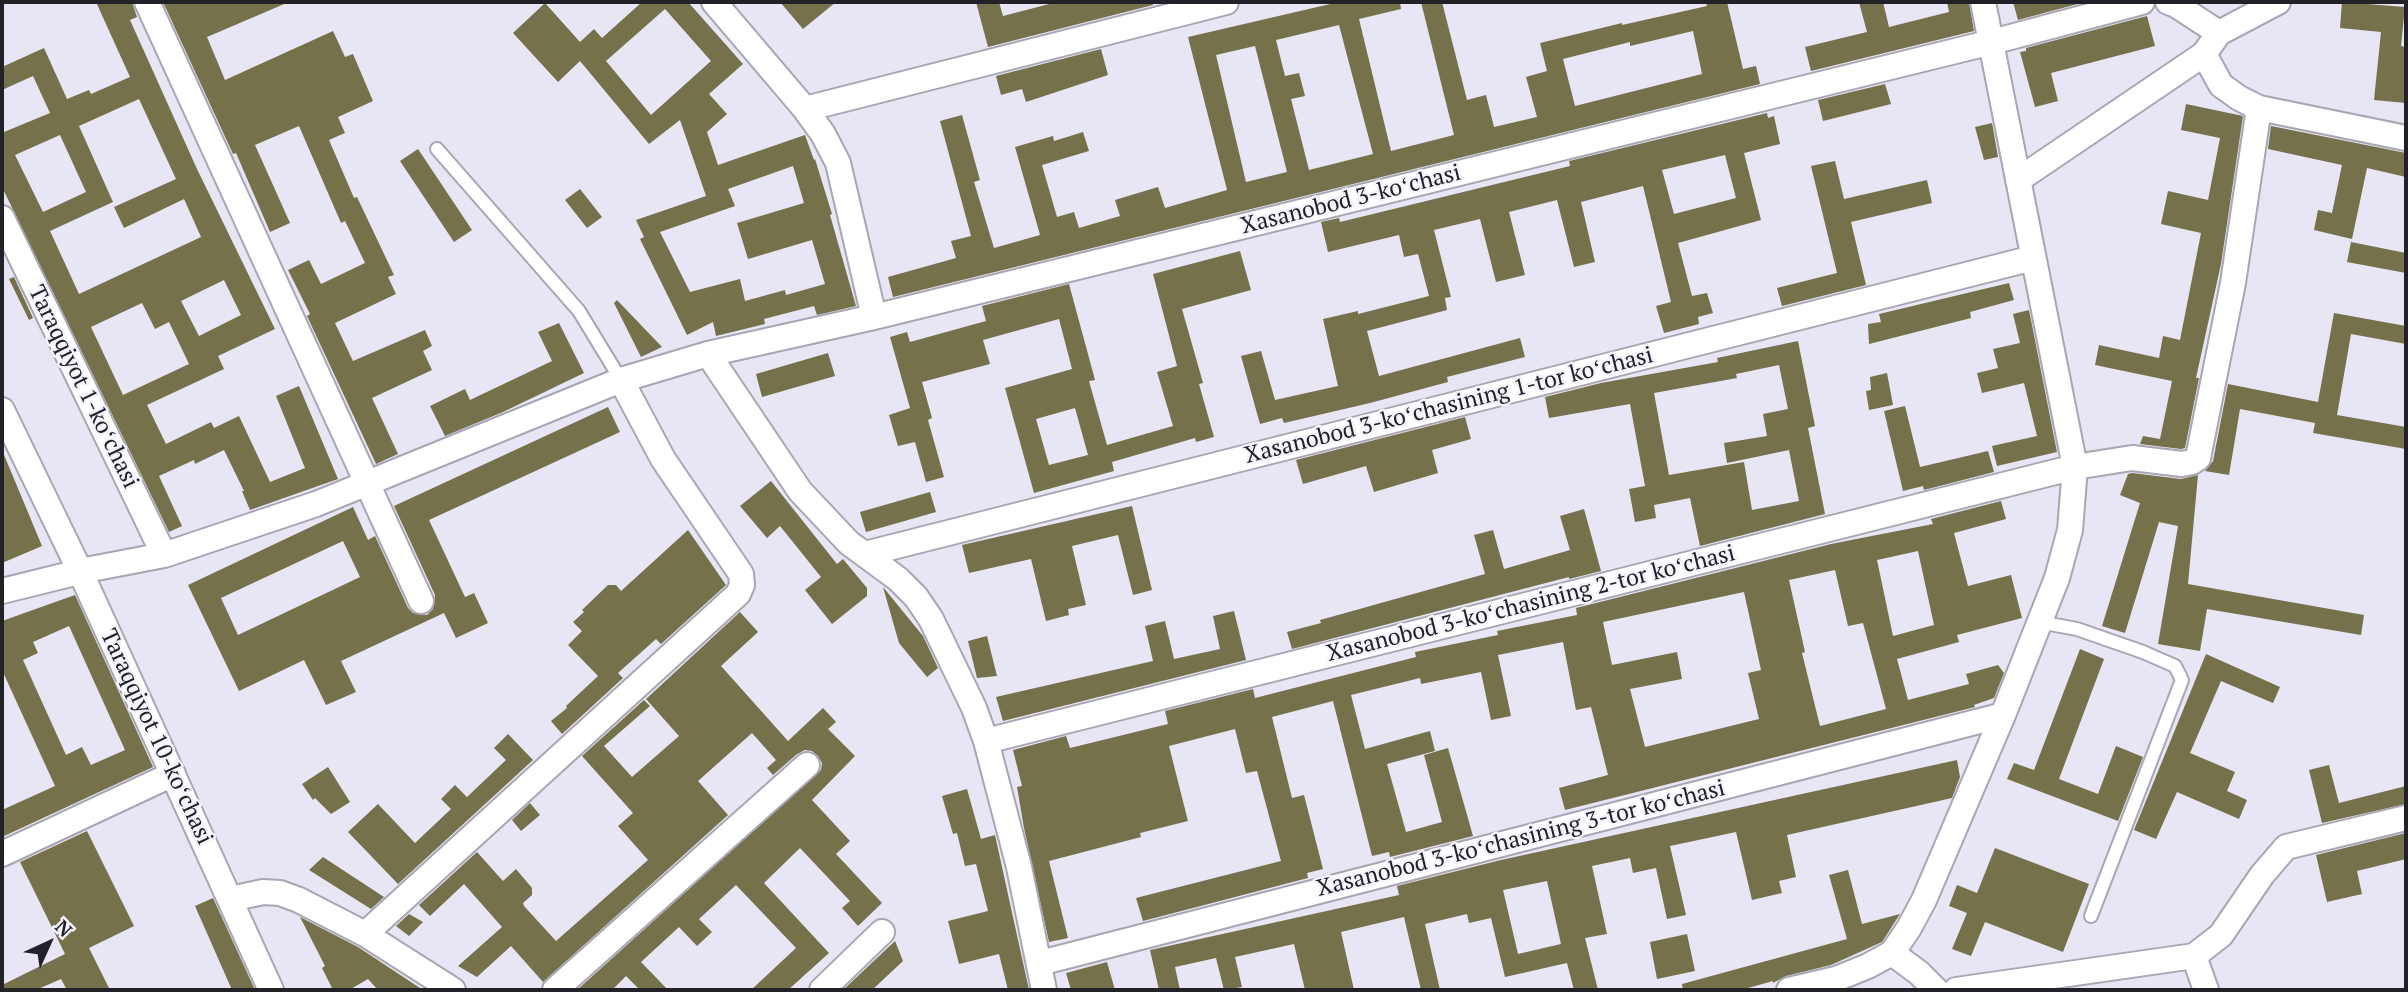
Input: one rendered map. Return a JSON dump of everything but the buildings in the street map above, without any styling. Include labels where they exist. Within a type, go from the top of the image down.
[{"type":"street","points":[[147,2],[421,601]]},
{"type":"street","points":[[714,2],[805,109],[823,134],[838,163],[874,317]]},
{"type":"street","points":[[805,109],[1226,2]]},
{"type":"street","points":[[1790,990],[1836,979],[1892,953],[1924,900],[2003,715],[2057,578],[2070,530],[2075,467],[1983,2]]},
{"type":"street","name":"Xasanobod 3-koʻchasi","points":[[2,591],[80,571],[164,555],[316,504],[621,380],[708,354],[874,317],[1992,42],[2142,2]]},
{"type":"street","points":[[2168,2],[2219,33]]},
{"type":"street","points":[[2018,180],[2204,54],[2219,33],[2278,2]]},
{"type":"street","points":[[2204,54],[2221,85],[2239,98],[2259,107],[2406,138]]},
{"type":"street","name":"Xasanobod 3-koʻchasining 2-tor koʻchasi","points":[[986,741],[2075,467],[2132,458],[2182,464],[2198,458],[2233,283],[2259,107]]},
{"type":"street","name":"Taraqqiyot 1-koʻchasi","points":[[2,218],[164,555]]},
{"type":"street","name":"Xasanobod 3-koʻchasining 1-tor koʻchasi","points":[[865,554],[2033,258]]},
{"type":"street","points":[[708,354],[800,491],[849,543],[898,579],[916,597],[931,619],[974,708],[986,741],[1019,867],[1044,990]]},
{"type":"street","points":[[365,934],[738,594],[742,585],[741,574],[663,459],[621,380]]},
{"type":"street","points":[[2,410],[80,571]]},
{"type":"street","name":"Taraqqiyot 10-koʻchasi","points":[[80,571],[271,990]]},
{"type":"street","name":"Xasanobod 3-koʻchasining 3-tor koʻchasi","points":[[1040,963],[2003,715]]},
{"type":"street","points":[[555,990],[807,765]]},
{"type":"street","points":[[2,854],[173,774]]},
{"type":"street","points":[[1956,990],[2194,956],[2221,935],[2262,875],[2286,847],[2406,818]]},
{"type":"street","points":[[231,902],[263,892],[280,893],[365,934],[453,990]]},
{"type":"street","points":[[822,990],[882,932]]},
{"type":"street","points":[[1892,953],[1925,978],[1936,990]]},
{"type":"street","points":[[2194,956],[2206,990]]},
{"type":"lane","points":[[437,149],[579,311],[621,380]]},
{"type":"lane","points":[[2039,622],[2077,629],[2143,652],[2175,666],[2182,680],[2091,916]]}]
